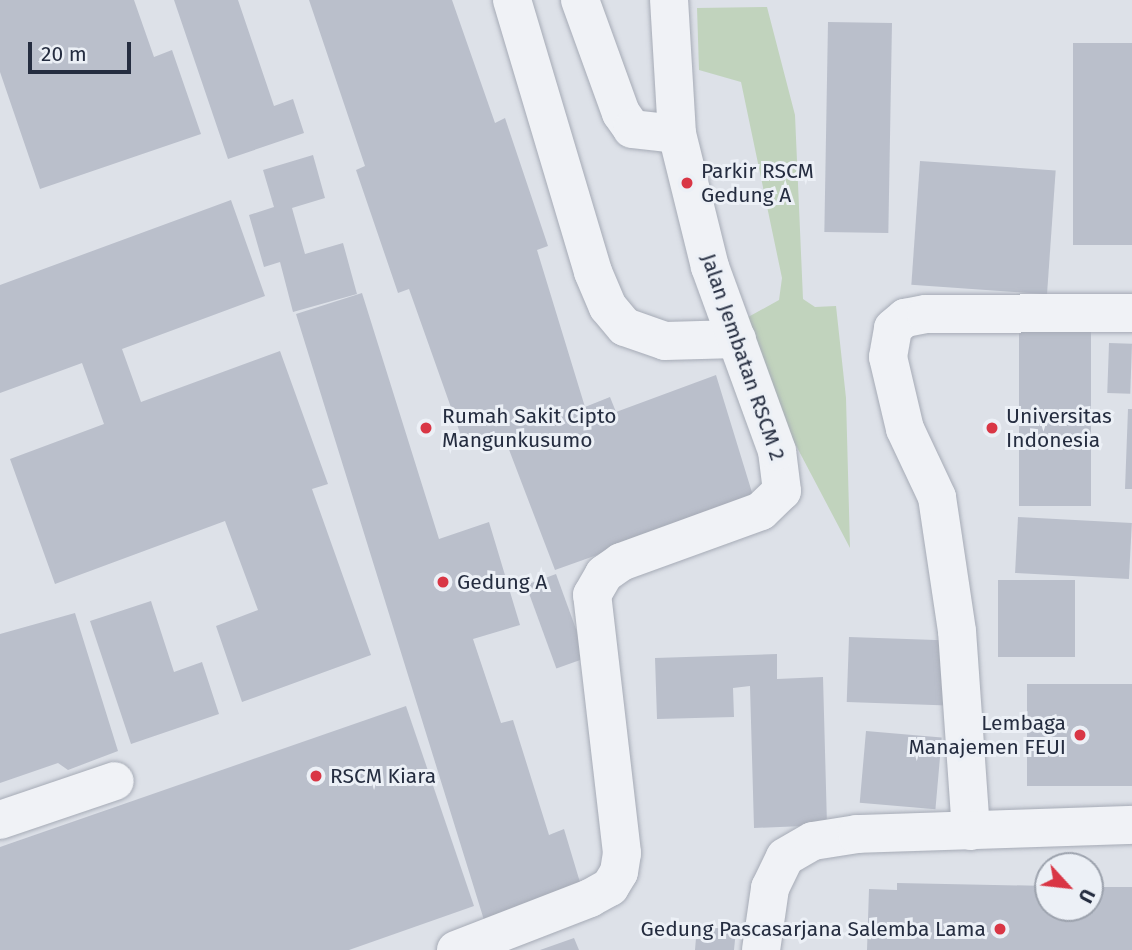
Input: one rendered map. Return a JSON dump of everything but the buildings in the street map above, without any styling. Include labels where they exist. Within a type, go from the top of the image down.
[{"type":"lane","points":[[512,0],[593,272],[608,307],[625,327],[665,341],[737,339]]},
{"type":"lane","points":[[580,0],[621,113],[632,129],[677,134]]},
{"type":"lane","name":"Jalan Jembatan RSCM 2","points":[[456,950],[610,887],[622,853],[608,765],[592,595],[604,574],[621,562],[761,511],[782,491],[777,451],[710,267],[677,134],[669,2]]},
{"type":"lane","points":[[971,831],[957,631],[937,497],[905,429],[888,357],[893,328],[905,318],[926,314],[1132,313]]},
{"type":"lane","points":[[0,820],[115,781]]},
{"type":"lane","points":[[761,950],[770,888],[785,857],[813,842],[857,834],[1132,825]]},
{"type":"green space","points":[[767,7],[795,115],[803,299],[815,307],[836,306],[846,398],[850,548],[771,398],[741,321],[779,300],[782,278],[741,82],[699,70],[697,8]]},
{"type":"place","name":"Parkir RSCM Gedung A","points":[[687,183]]},
{"type":"place","name":"Rumah Sakit Cipto Mangunkusumo","points":[[426,428]]},
{"type":"place","name":"Universitas Indonesia","points":[[992,428]]},
{"type":"place","name":"Gedung A","points":[[443,582]]},
{"type":"place","name":"Lembaga Manajemen FEUI","points":[[1080,735]]},
{"type":"place","name":"RSCM Kiara","points":[[316,776]]},
{"type":"place","name":"Gedung Pascasarjana Salemba Lama","points":[[1000,929]]}]
